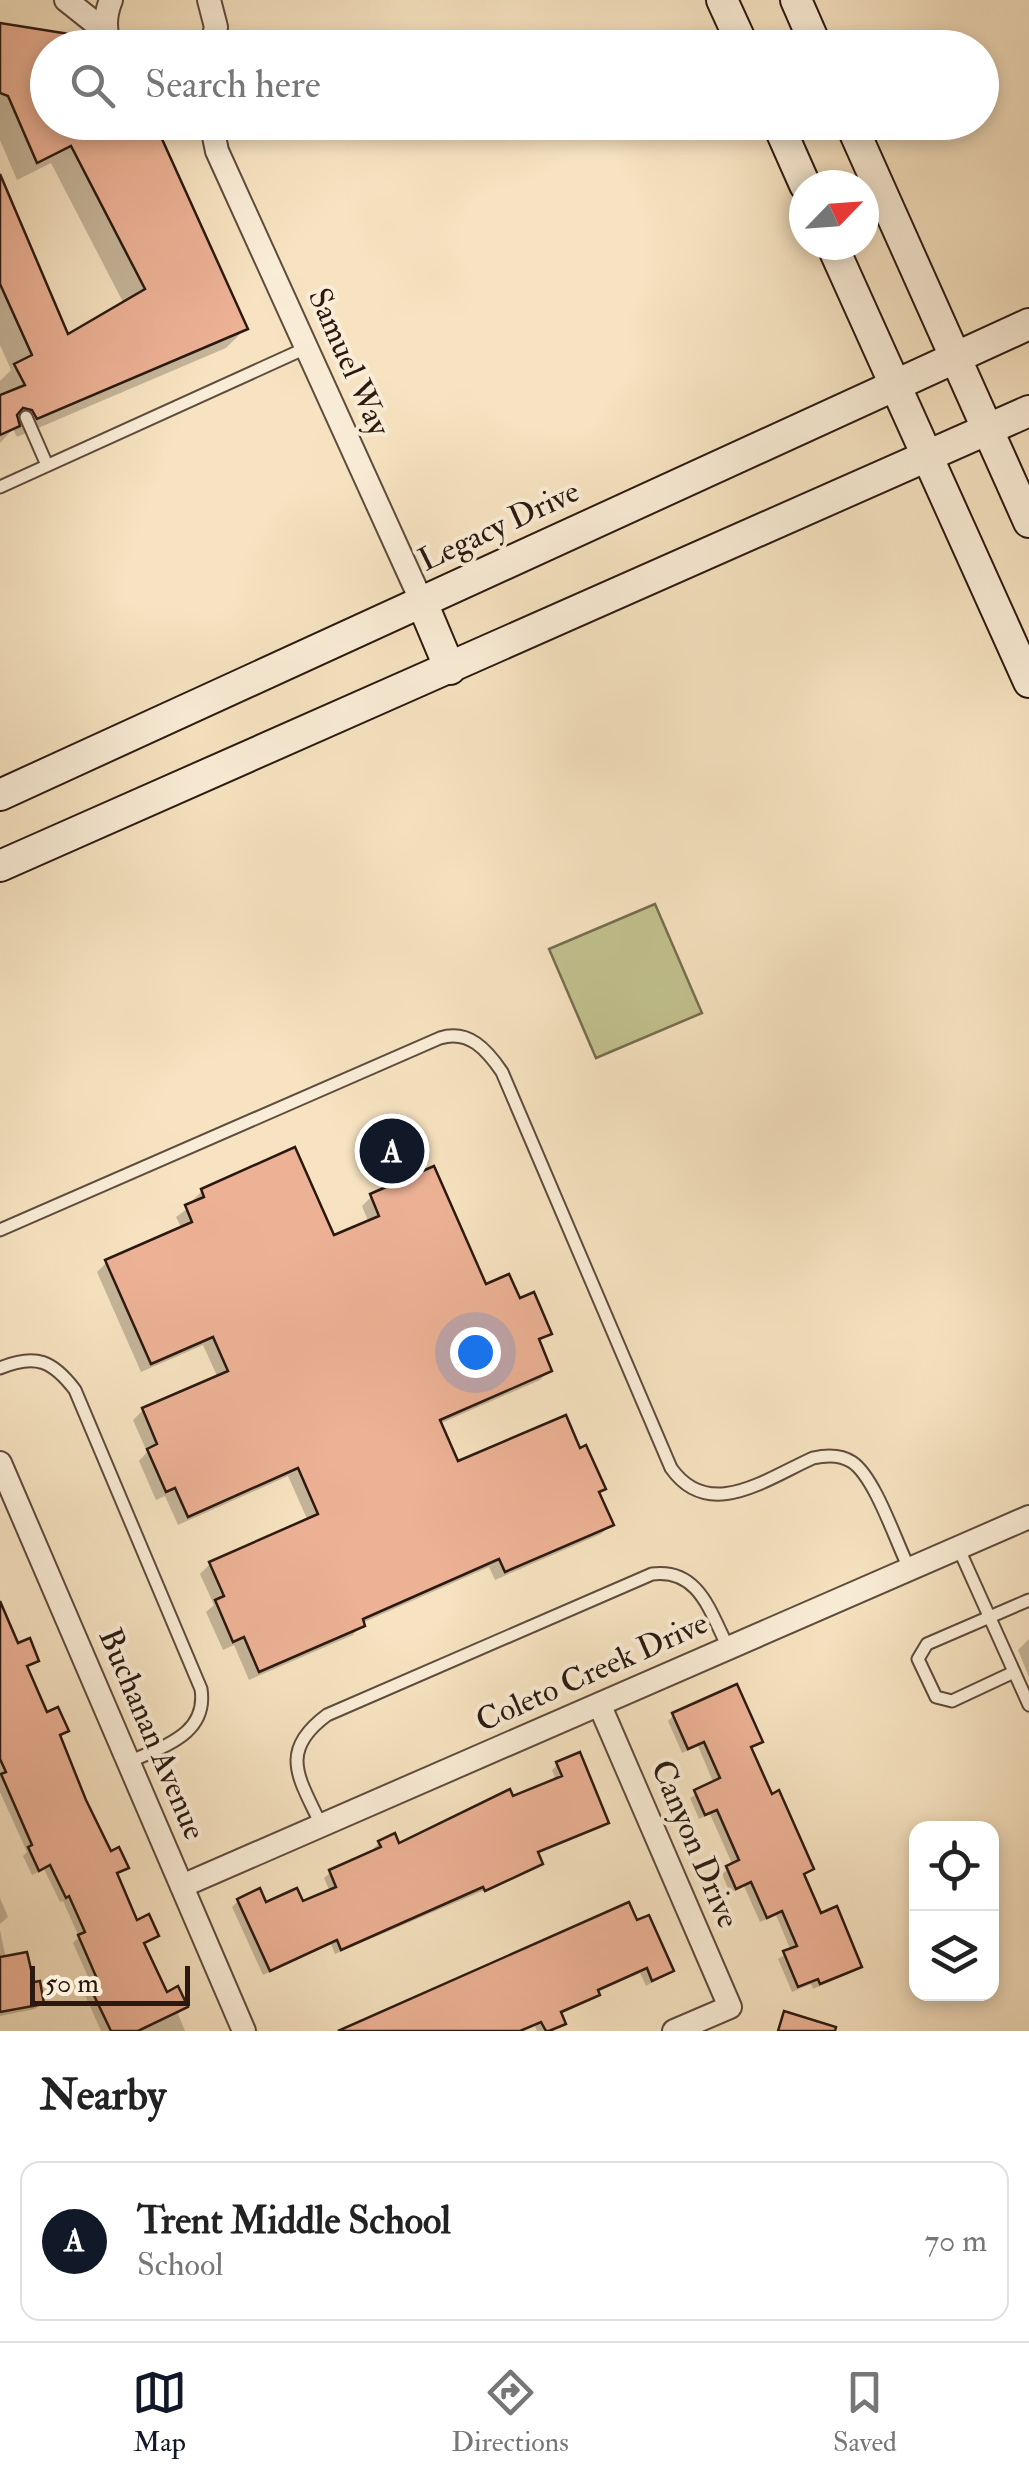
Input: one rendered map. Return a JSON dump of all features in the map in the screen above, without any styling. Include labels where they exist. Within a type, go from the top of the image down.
[{"type":"main road","points":[[722,0],[736,30]]},
{"type":"main road","points":[[796,0],[809,30]]},
{"type":"main road","points":[[785,140],[798,170]]},
{"type":"main road","points":[[858,140],[1029,522]]},
{"type":"main road","points":[[839,260],[1029,682]]},
{"type":"main road","name":"Legacy Drive","points":[[0,795],[1029,324]]},
{"type":"main road","points":[[0,866],[1029,411]]},
{"type":"main road","points":[[421,600],[450,668]]},
{"type":"street","points":[[66,0],[98,30]]},
{"type":"street","points":[[107,30],[106,13],[111,0]]},
{"type":"street","points":[[209,0],[215,30]]},
{"type":"street","name":"Samuel Way","points":[[209,140],[218,151]]},
{"type":"street","name":"Samuel Way","points":[[215,140],[421,600]]},
{"type":"street","name":"Buchanan Avenue","points":[[0,1463],[244,2031]]},
{"type":"street","name":"Coleto Creek Drive","points":[[182,1886],[1029,1517]]},
{"type":"street","name":"Canyon Drive","points":[[600,1706],[730,2007],[674,2031]]},
{"type":"lane","points":[[0,486],[306,348]]},
{"type":"lane","points":[[26,417],[48,465]]},
{"type":"lane","points":[[0,1230],[440,1038],[463,1036],[476,1042],[502,1072],[671,1468],[683,1484],[701,1494],[720,1496],[813,1458],[827,1455],[853,1462],[866,1476],[908,1568]]},
{"type":"lane","points":[[0,1368],[38,1361],[58,1367],[75,1390],[202,1688],[204,1704],[186,1736],[129,1762]]},
{"type":"lane","points":[[958,1547],[1029,1705]]},
{"type":"lane","points":[[321,1825],[298,1774],[297,1753],[302,1738],[326,1715],[652,1574],[670,1572],[684,1578],[700,1594],[728,1647]]},
{"type":"lane","points":[[1014,1672],[952,1701],[936,1697],[918,1659],[927,1644],[1029,1600]]},
{"type":"green space","points":[[655,904],[702,1013],[596,1058],[549,949]]},
{"type":"building","points":[[0,23],[44,30],[30,30],[30,140],[162,140],[248,329],[37,419],[32,410],[23,408],[17,415],[20,426],[0,435],[0,395],[25,385],[14,364],[32,355],[0,284],[0,174],[68,334],[145,289],[71,146],[37,163],[8,96],[0,93]]},
{"type":"building","points":[[295,1147],[334,1235],[379,1216],[370,1194],[434,1166],[486,1284],[509,1274],[520,1298],[534,1292],[552,1334],[539,1339],[552,1371],[440,1420],[458,1461],[566,1415],[580,1448],[586,1445],[606,1489],[599,1492],[614,1525],[505,1572],[499,1559],[363,1619],[365,1626],[259,1672],[244,1637],[233,1642],[215,1600],[224,1596],[209,1562],[318,1514],[298,1468],[188,1517],[175,1488],[166,1492],[147,1449],[157,1444],[142,1408],[228,1371],[213,1337],[151,1364],[105,1260],[192,1222],[185,1205],[204,1197],[201,1189]]},
{"type":"building","points":[[0,1601],[18,1643],[30,1638],[39,1661],[27,1666],[47,1712],[58,1707],[69,1731],[60,1735],[86,1800],[111,1851],[119,1847],[129,1868],[117,1873],[137,1920],[149,1914],[159,1936],[144,1943],[167,1992],[178,1986],[188,2007],[138,2031],[111,2031],[89,1985],[98,1981],[78,1935],[85,1932],[50,1865],[39,1871],[1,1774],[6,1772],[0,1759]]},
{"type":"building","points":[[737,1684],[763,1742],[751,1747],[772,1794],[779,1790],[814,1869],[804,1874],[821,1913],[837,1906],[862,1967],[820,1984],[818,1979],[798,1987],[783,1951],[797,1946],[782,1911],[767,1918],[751,1882],[736,1889],[726,1866],[739,1860],[717,1810],[705,1815],[694,1790],[720,1778],[704,1742],[688,1749],[672,1713]]},
{"type":"building","points":[[580,1752],[609,1823],[538,1852],[543,1864],[485,1891],[483,1887],[341,1950],[337,1940],[270,1971],[237,1899],[260,1888],[266,1902],[297,1888],[303,1901],[336,1887],[329,1870],[381,1847],[378,1841],[395,1833],[399,1843],[510,1789],[513,1796],[562,1776],[556,1762]]},
{"type":"building","points":[[629,1902],[637,1920],[649,1915],[674,1971],[652,1981],[647,1968],[598,1990],[600,1995],[561,2012],[566,2024],[549,2031],[541,2022],[520,2031],[338,2031]]},
{"type":"building","points":[[27,1952],[34,1982],[40,1981],[44,2004],[0,2012],[0,1957]]},
{"type":"building","points":[[784,2011],[836,2027],[835,2031],[778,2031]]},
{"type":"place","name":"Trent Middle School","points":[[392,1151]]}]
